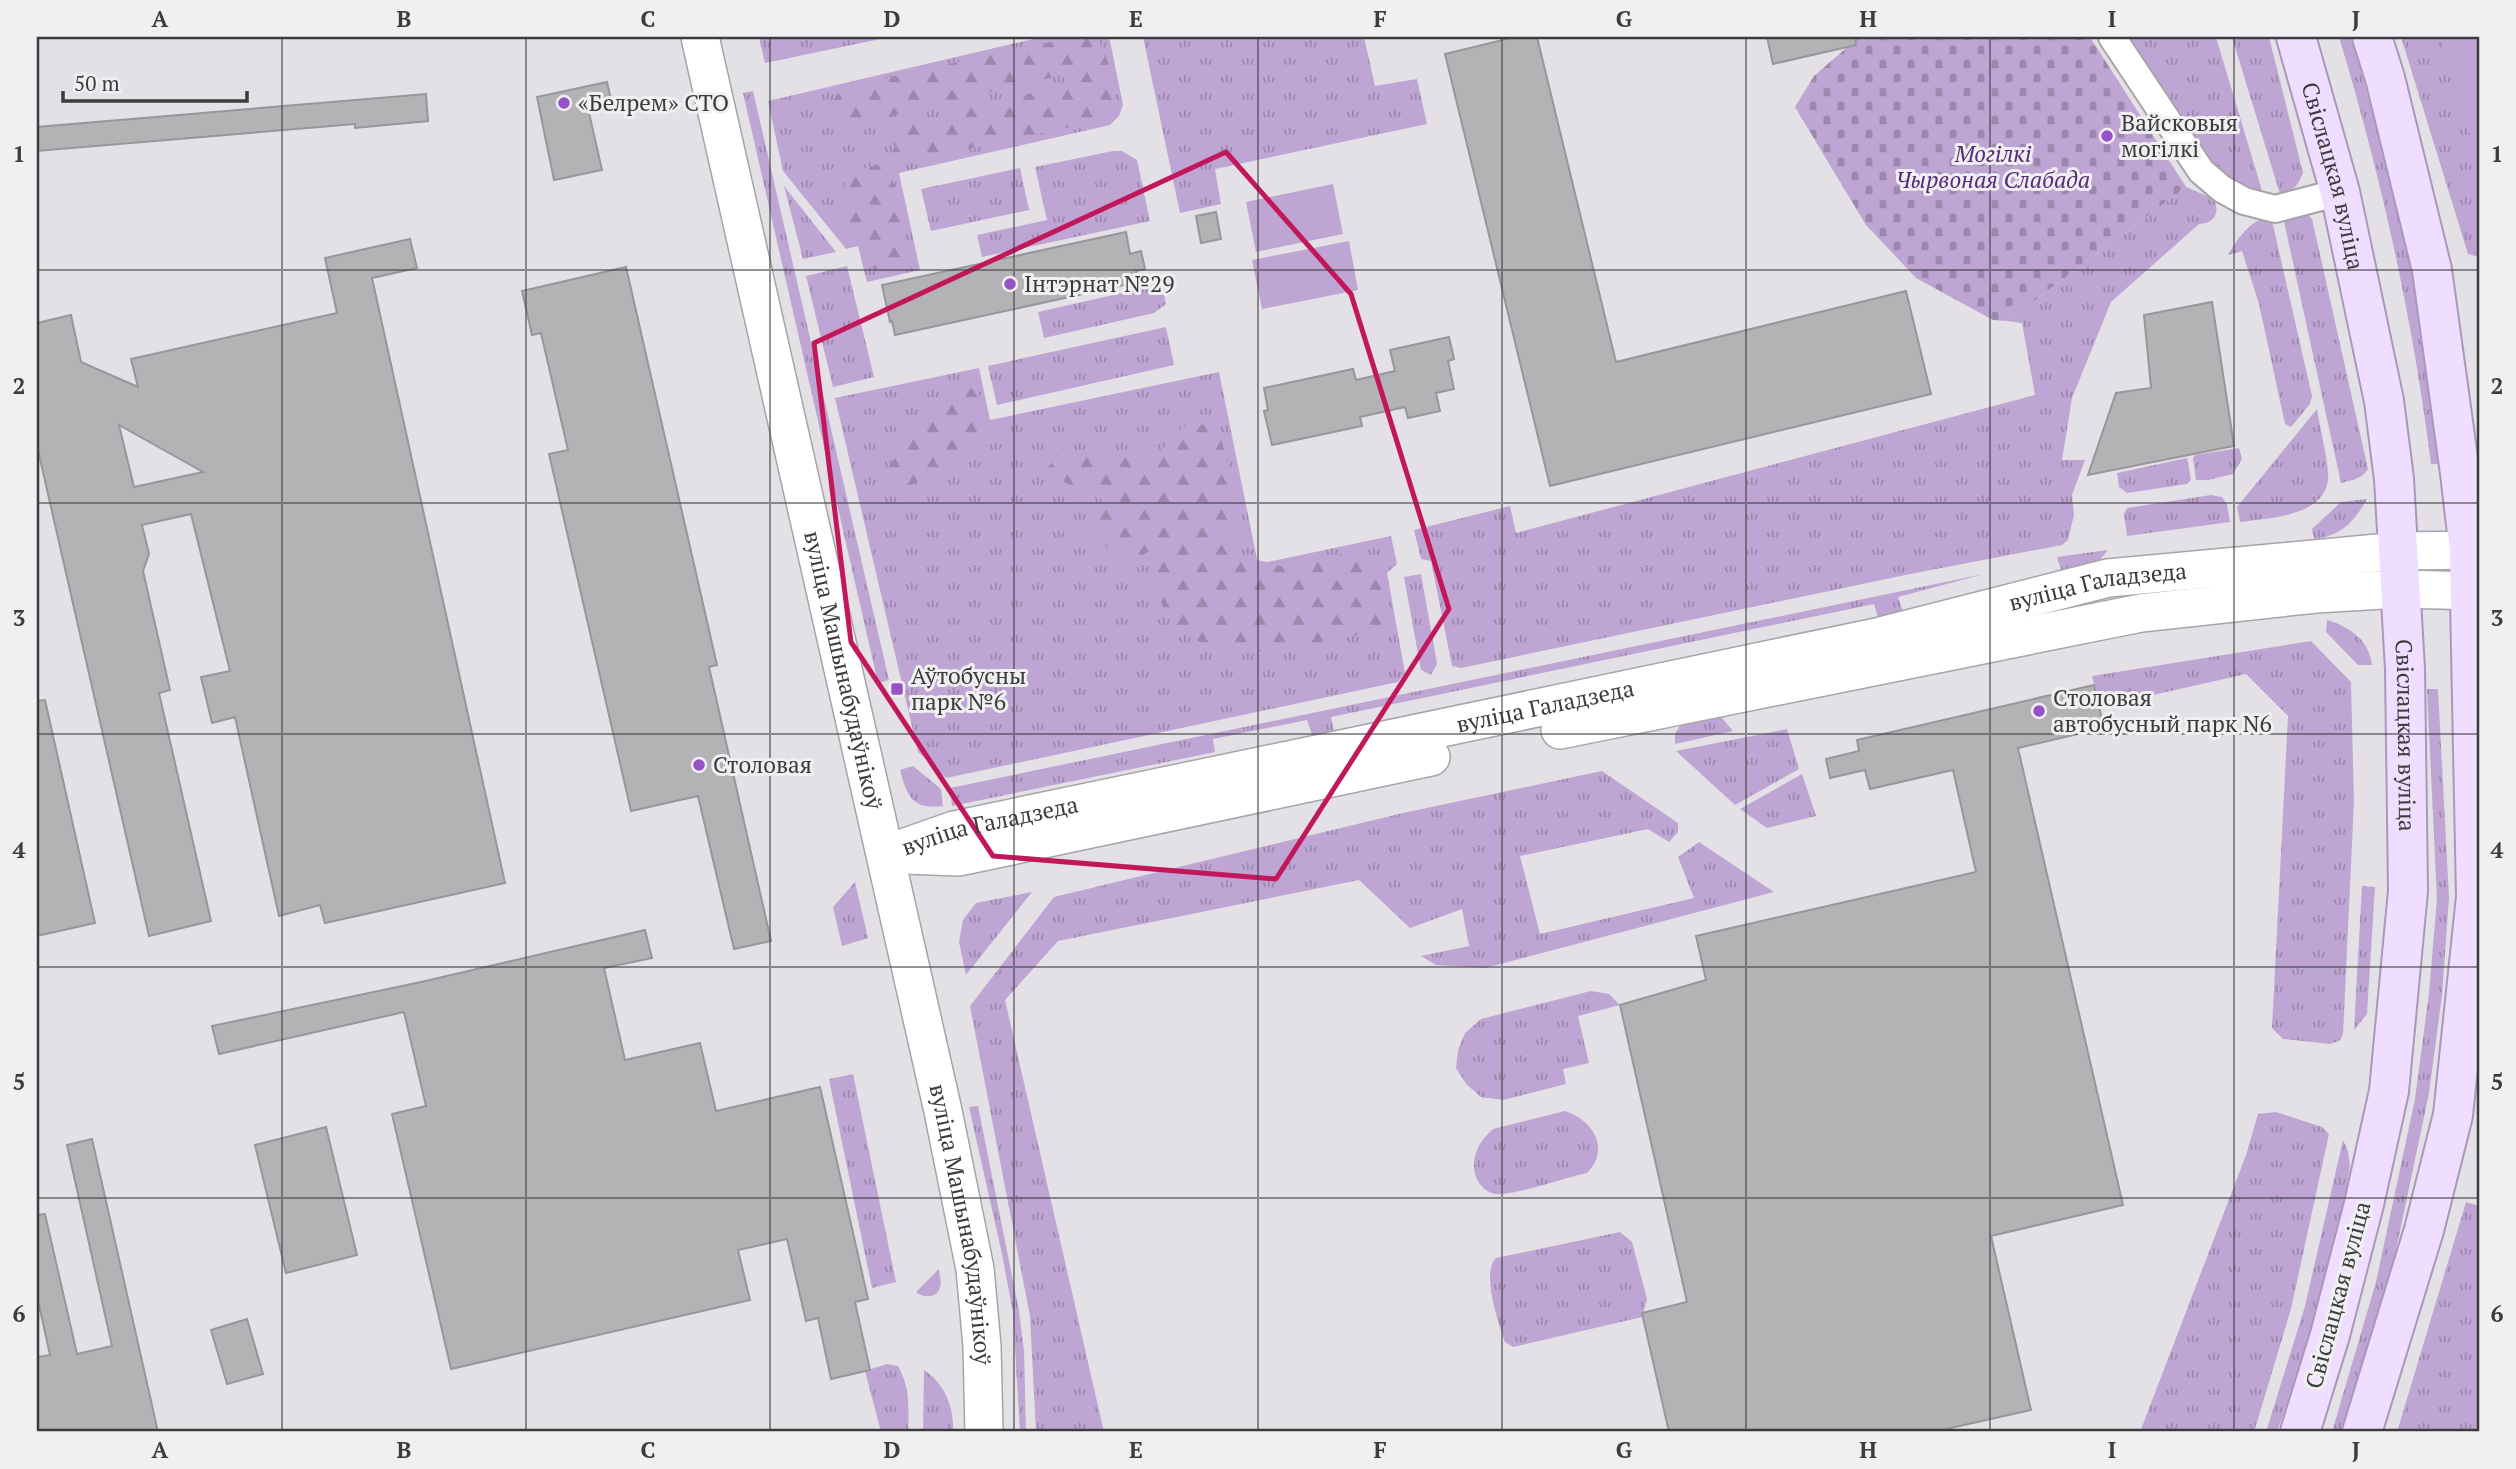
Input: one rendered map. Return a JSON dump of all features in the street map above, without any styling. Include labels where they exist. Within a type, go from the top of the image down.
[{"type":"main road","name":"вуліца Машынабудаўнікоў","points":[[701,37],[886,854],[975,1269],[982,1346],[984,1432]]},
{"type":"main road","name":"Свіслацкая вуліца","points":[[2297,37],[2340,192],[2384,401],[2394,479],[2405,668],[2408,891],[2389,1091],[2334,1322],[2300,1432]]},
{"type":"main road","points":[[2362,1432],[2424,1230],[2454,1102],[2476,897],[2474,550],[2432,271],[2385,78],[2372,37]]},
{"type":"main road","name":"вуліца Галадзеда","points":[[886,854],[954,830],[1881,636],[2108,578],[2399,551],[2474,550]]},
{"type":"main road","name":"вуліца Галадзеда","points":[[886,854],[959,857],[983,853],[1597,722],[2141,613],[2316,594],[2400,589],[2475,590]]},
{"type":"street","points":[[2112,37],[2201,171],[2222,189],[2244,201],[2275,209],[2340,192]]},
{"type":"highlighted area","points":[[1226,152],[1351,294],[1449,609],[1276,879],[993,856],[851,642],[814,343]]},
{"type":"green space","points":[[759,37],[890,37],[765,63]]},
{"type":"green space","points":[[1042,37],[1107,37],[1123,105],[1119,116],[1110,125],[899,173],[920,270],[867,282],[858,246],[846,249],[783,171],[768,101]]},
{"type":"green space","points":[[1073,37],[1096,37],[1101,45],[1111,73],[1114,112],[1097,121],[902,163],[891,172],[907,247],[904,266],[873,269],[861,236],[828,217],[848,201],[844,181],[851,170],[877,165],[891,153],[895,146],[883,137],[886,125],[901,120],[924,126],[937,121],[957,107],[1067,87],[1066,74],[843,128],[822,118],[838,93],[855,85]]},
{"type":"green space","points":[[1143,37],[1364,37],[1375,86],[1417,79],[1427,124],[1215,169],[1221,204],[1180,213]]},
{"type":"green space","name":"Могілкі Чырвоная Слабада","points":[[1859,37],[2090,37],[2186,187],[2007,321],[1993,320],[1916,278],[1866,225],[1795,107],[1814,76]]},
{"type":"green space","points":[[2127,37],[2216,37],[2263,194],[2235,186],[2219,176]]},
{"type":"green space","points":[[2232,37],[2269,37],[2303,173],[2294,187],[2285,193],[2280,194]]},
{"type":"green space","points":[[2339,37],[2352,37],[2404,231],[2444,464],[2431,464],[2415,356],[2394,248],[2369,142]]},
{"type":"green space","points":[[2401,37],[2479,37],[2479,257],[2468,254]]},
{"type":"green space","points":[[2440,37],[2479,37],[2479,164]]},
{"type":"green space","points":[[753,91],[889,680],[878,683],[743,93]]},
{"type":"green space","points":[[1122,151],[1137,160],[1150,221],[982,257],[977,235],[1047,220],[1035,167]]},
{"type":"green space","points":[[1020,168],[1029,210],[931,231],[921,189]]},
{"type":"green space","points":[[1333,184],[1343,234],[1256,252],[1246,202]]},
{"type":"green space","points":[[784,186],[836,252],[803,259]]},
{"type":"green space","points":[[2186,187],[2214,199],[2215,216],[2209,222],[2199,224],[2111,302],[2072,398],[2062,460],[2085,460],[2072,495],[2074,515],[2068,540],[2062,545],[1461,668],[1452,666],[1431,561],[1421,559],[1414,530],[1510,506],[1516,533],[2035,395],[2022,323],[2007,321]]},
{"type":"green space","points":[[2297,213],[2307,214],[2312,219],[2368,469],[2360,477],[2341,483],[2283,217]]},
{"type":"green space","points":[[2264,218],[2270,220],[2273,225],[2312,396],[2310,404],[2291,427],[2285,424],[2259,304],[2242,251],[2228,255],[2248,228]]},
{"type":"green space","points":[[1349,241],[1358,290],[1262,309],[1252,260]]},
{"type":"green space","points":[[847,266],[874,377],[833,387],[806,276]]},
{"type":"green space","points":[[1162,284],[1166,304],[1154,313],[1044,338],[1038,312]]},
{"type":"green space","points":[[1166,327],[1174,365],[997,405],[988,366]]},
{"type":"green space","points":[[979,368],[990,420],[1219,372],[1258,564],[1391,536],[1397,564],[1387,573],[1405,673],[1398,682],[946,778],[918,752],[835,398]]},
{"type":"green space","points":[[959,384],[978,391],[987,433],[921,480],[894,491],[883,474],[941,397]]},
{"type":"green space","points":[[2317,409],[2328,474],[2324,492],[2316,502],[2293,513],[2240,522],[2237,507]]},
{"type":"green space","points":[[1217,423],[1231,476],[1236,554],[1284,567],[1341,554],[1374,563],[1389,581],[1385,628],[1327,642],[1267,651],[1227,651],[1201,643],[1184,632],[1165,612],[1153,549],[1130,562],[1093,538],[1093,520],[1103,500],[1044,473],[1062,449],[1101,457],[1153,459],[1182,427]]},
{"type":"green space","points":[[2239,448],[2242,459],[2233,474],[2196,480],[2193,458],[2195,455]]},
{"type":"green space","points":[[2187,458],[2191,480],[2187,484],[2127,493],[2119,487],[2117,473]]},
{"type":"green space","points":[[2211,495],[2222,497],[2227,504],[2230,522],[2127,536],[2124,514],[2127,508]]},
{"type":"green space","points":[[2367,499],[2346,526],[2332,535],[2314,539],[2312,529],[2341,502]]},
{"type":"green space","points":[[2108,550],[2098,562],[2063,577],[2057,557]]},
{"type":"green space","points":[[1421,574],[1437,664],[1431,675],[1421,670],[1404,577]]},
{"type":"green space","points":[[1984,574],[1898,597],[1904,615],[1879,621],[1874,604],[1331,717],[1334,732],[1313,737],[1307,720],[1213,739],[1215,752],[952,806],[950,788]]},
{"type":"green space","points":[[2327,620],[2343,626],[2363,642],[2372,665],[2358,665],[2326,632]]},
{"type":"green space","points":[[2311,641],[2351,682],[2354,801],[2343,1035],[2339,1041],[2330,1044],[2283,1039],[2272,1028],[2288,716],[2246,674],[2100,707],[2092,676]]},
{"type":"green space","points":[[2427,689],[2438,689],[2449,898],[2442,995],[2429,1093],[2388,1288],[2343,1432],[2332,1432],[2376,1282],[2415,1099],[2429,993],[2437,899]]},
{"type":"green space","points":[[1717,712],[1733,731],[1675,744],[1675,734],[1681,724]]},
{"type":"green space","points":[[1787,729],[1799,769],[1735,805],[1676,751]]},
{"type":"green space","points":[[913,766],[941,789],[943,806],[925,806],[913,800],[905,788],[900,770]]},
{"type":"green space","points":[[1602,771],[1678,823],[1678,832],[1669,842],[1648,829],[1520,856],[1540,934],[1694,898],[1678,857],[1699,842],[1774,892],[1485,968],[1436,965],[1421,956],[1469,946],[1462,909],[1410,928],[1359,880],[1058,941],[1005,1000],[1104,1432],[1036,1432],[1030,1316],[970,1006],[1054,897],[1403,813]]},
{"type":"green space","points":[[1802,774],[1816,816],[1767,828],[1740,809]]},
{"type":"green space","points":[[855,882],[868,938],[842,946],[833,907]]},
{"type":"green space","points":[[2362,886],[2375,887],[2367,1014],[2354,1030]]},
{"type":"green space","points":[[1032,892],[966,975],[959,942],[963,920],[976,903]]},
{"type":"green space","points":[[1591,991],[1609,994],[1620,1005],[1578,1016],[1589,1063],[1563,1069],[1566,1084],[1503,1100],[1481,1097],[1466,1084],[1456,1068],[1458,1050],[1465,1033],[1481,1019]]},
{"type":"green space","points":[[853,1074],[896,1282],[872,1288],[829,1079]]},
{"type":"green space","points":[[978,1106],[1019,1311],[1024,1351],[1026,1432],[1020,1432],[1013,1313],[969,1107]]},
{"type":"green space","points":[[1565,1111],[1584,1121],[1596,1136],[1598,1154],[1587,1173],[1504,1194],[1492,1193],[1481,1185],[1474,1172],[1475,1155],[1482,1141],[1493,1129]]},
{"type":"green space","points":[[2276,1112],[2322,1127],[2329,1134],[2291,1309],[2254,1432],[2140,1432],[2246,1155],[2258,1114]]},
{"type":"green space","points":[[2343,1140],[2350,1166],[2345,1197],[2305,1353],[2277,1432],[2266,1432],[2305,1306]]},
{"type":"green space","points":[[2466,1202],[2479,1206],[2479,1432],[2397,1432]]},
{"type":"green space","points":[[1620,1232],[1632,1242],[1647,1299],[1642,1317],[1513,1347],[1505,1342],[1490,1286],[1490,1274],[1496,1258]]},
{"type":"green space","points":[[939,1269],[941,1285],[936,1294],[926,1296],[916,1292]]},
{"type":"green space","points":[[887,1364],[898,1366],[905,1382],[908,1432],[881,1432],[865,1371]]},
{"type":"green space","points":[[924,1370],[938,1382],[947,1397],[953,1432],[923,1432]]},
{"type":"building","points":[[1515,37],[1537,37],[1616,362],[1906,291],[1931,394],[1550,486],[1445,54]]},
{"type":"building","points":[[1767,37],[1855,37],[1856,45],[1773,64]]},
{"type":"building","points":[[607,82],[613,108],[589,113],[602,170],[554,180],[537,97]]},
{"type":"building","points":[[426,94],[428,121],[355,128],[355,124],[37,151],[37,127]]},
{"type":"building","points":[[1216,212],[1221,239],[1201,243],[1196,216]]},
{"type":"building","name":"Інтэрнат №29","points":[[1126,232],[1130,254],[1141,251],[1145,269],[1136,271],[1138,282],[895,335],[882,285]]},
{"type":"building","points":[[410,239],[417,268],[372,278],[505,883],[325,923],[320,905],[279,916],[235,717],[212,723],[201,677],[230,671],[191,514],[142,525],[149,554],[143,571],[170,690],[159,693],[211,921],[149,936],[37,446],[37,323],[71,315],[81,362],[138,387],[131,359],[337,313],[325,258]],"holes":[[[119,425],[203,472],[134,487]]]},
{"type":"building","points":[[626,267],[717,665],[709,667],[771,941],[734,949],[698,796],[631,811],[549,454],[568,450],[541,333],[532,335],[522,291]]},
{"type":"building","points":[[2212,302],[2234,446],[2088,475],[2116,393],[2151,388],[2144,315]]},
{"type":"building","points":[[1449,337],[1454,359],[1448,361],[1454,389],[1436,393],[1440,411],[1408,418],[1405,407],[1360,417],[1362,426],[1272,445],[1264,411],[1268,410],[1264,388],[1353,369],[1356,380],[1395,371],[1390,350]]},
{"type":"building","points":[[2094,685],[2104,728],[2018,748],[2123,1205],[1991,1236],[2031,1410],[1933,1432],[1669,1432],[1642,1313],[1687,1302],[1620,1005],[1706,980],[1696,936],[1976,872],[1953,770],[1870,789],[1865,770],[1830,778],[1826,759],[1859,751],[1857,740]]},
{"type":"building","points":[[45,700],[95,923],[37,936],[37,701]]},
{"type":"building","points":[[645,930],[652,958],[604,968],[625,1060],[700,1043],[716,1111],[820,1087],[868,1299],[855,1302],[870,1370],[831,1379],[818,1318],[806,1321],[787,1239],[738,1250],[750,1300],[451,1369],[392,1114],[426,1106],[404,1012],[219,1054],[212,1026],[421,982]]},
{"type":"building","points":[[326,1127],[357,1255],[286,1273],[255,1145]]},
{"type":"building","points":[[92,1139],[158,1432],[37,1432],[37,1357],[50,1355],[37,1296],[37,1215],[45,1214],[77,1354],[112,1346],[67,1145]]},
{"type":"building","points":[[247,1319],[263,1374],[227,1384],[211,1330]]},
{"type":"place","name":"«Белрем» СТО","points":[[564,103]]},
{"type":"place","name":"Вайсковыя могілкі","points":[[2107,136]]},
{"type":"place","name":"Інтэрнат №29","points":[[1010,284]]},
{"type":"place","name":"Аўтобусны парк №6","points":[[897,689]]},
{"type":"place","name":"Столовая автобусный парк N6","points":[[2039,711]]},
{"type":"place","name":"Столовая","points":[[699,765]]}]
